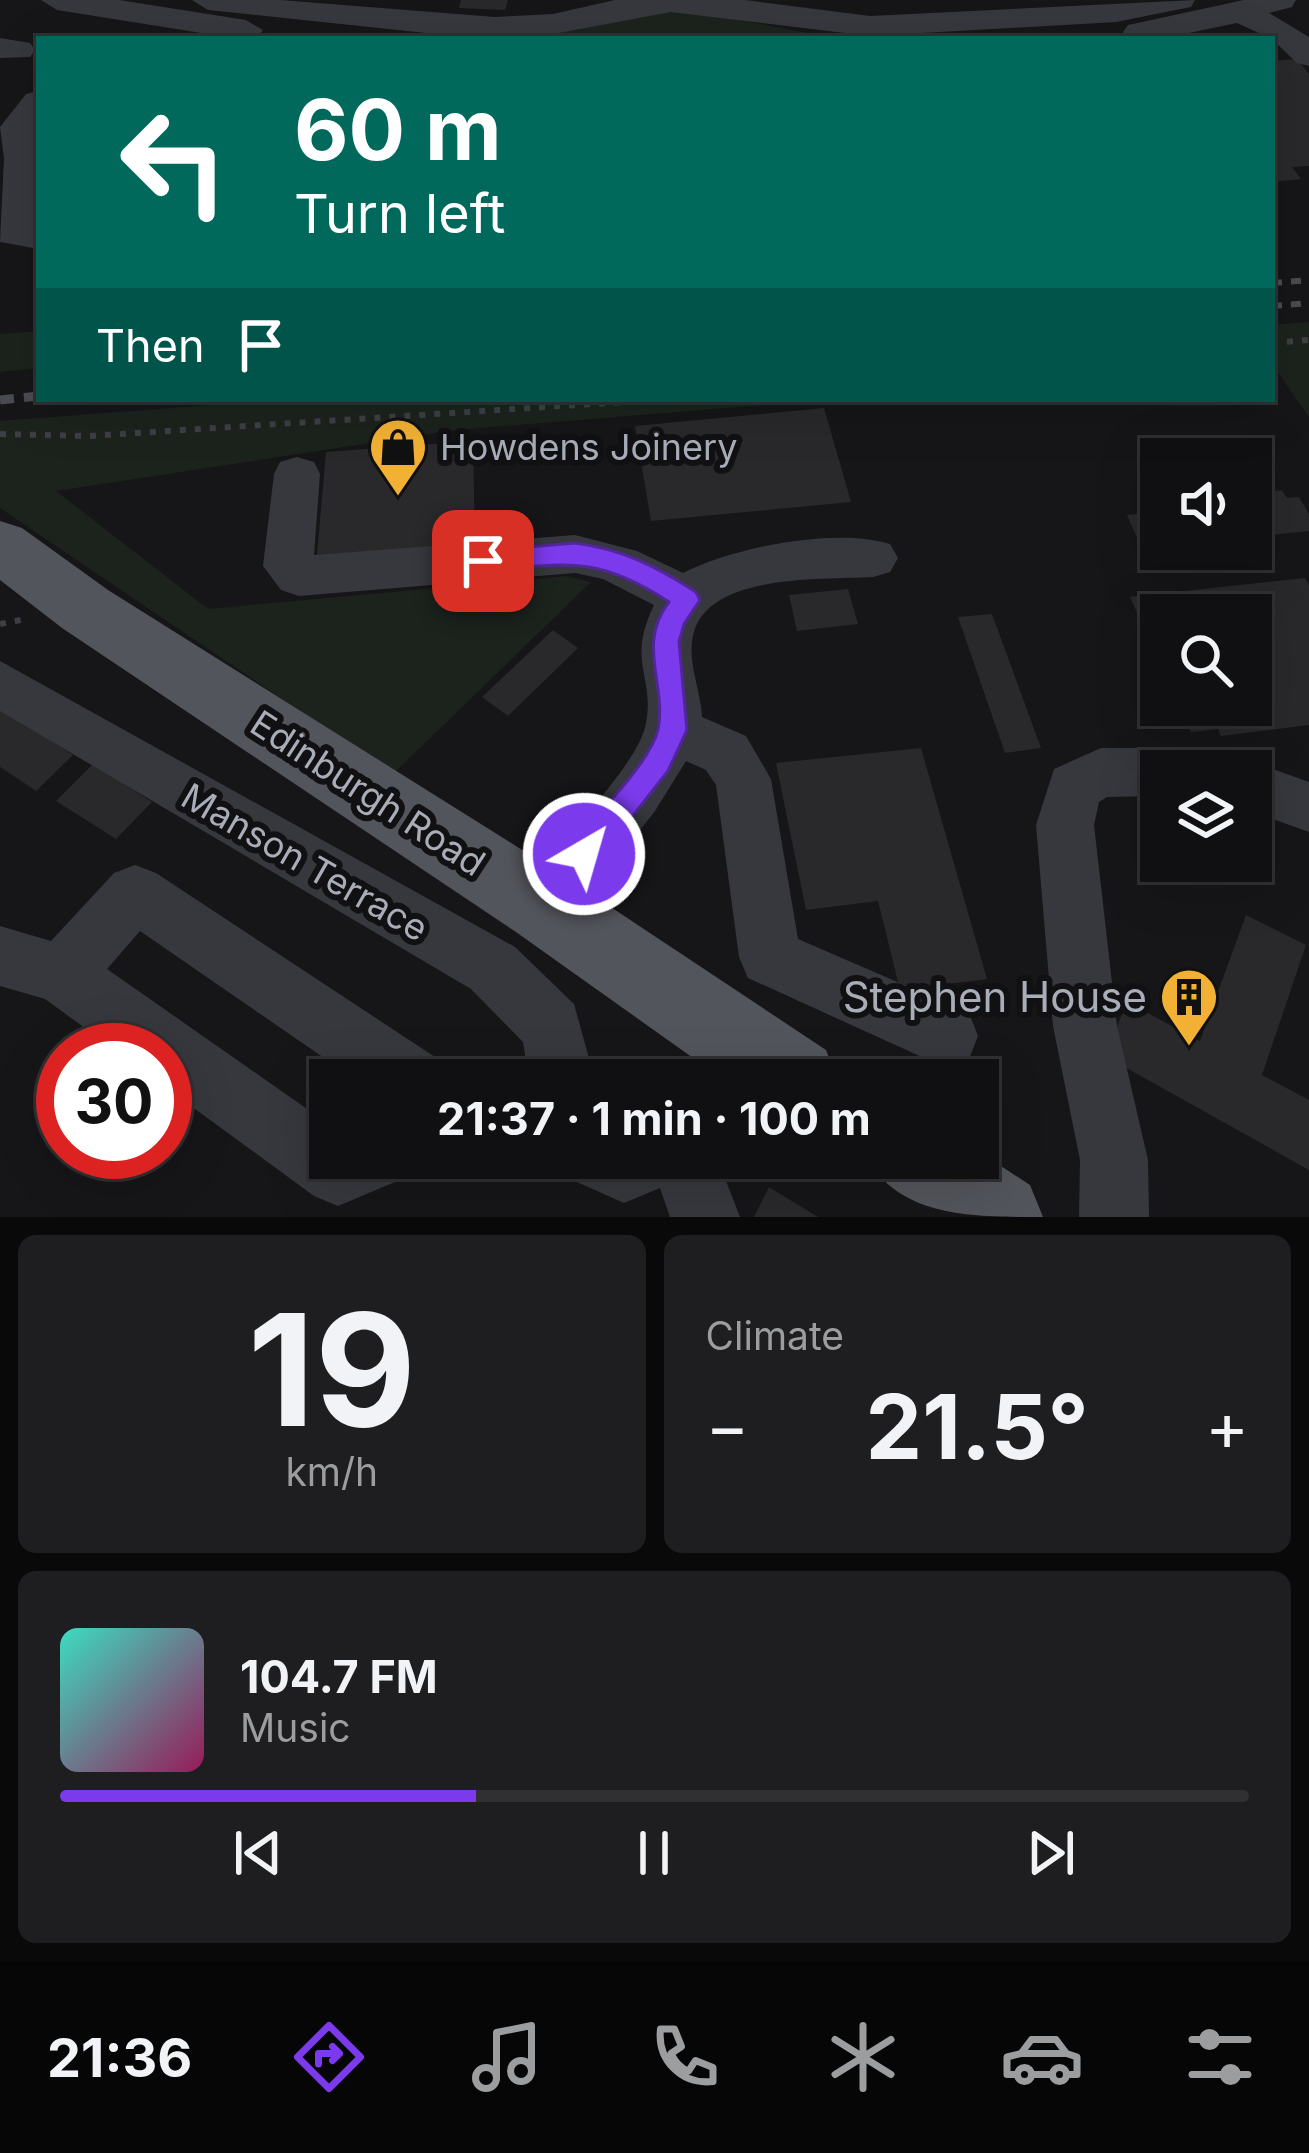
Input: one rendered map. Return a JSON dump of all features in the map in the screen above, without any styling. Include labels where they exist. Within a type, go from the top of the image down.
[{"type":"main road","name":"Edinburgh Road","points":[[0,545],[85,609],[542,905],[747,1059]]},
{"type":"main road","points":[[942,1179],[998,1217]]},
{"type":"street","points":[[58,0],[302,36]]},
{"type":"street","points":[[208,0],[448,11],[541,26],[666,2],[732,5],[835,26],[1006,10],[1116,12],[1179,0]]},
{"type":"street","points":[[1113,36],[1280,0]]},
{"type":"street","points":[[93,36],[115,10]]},
{"type":"street","points":[[1241,11],[1274,36]]},
{"type":"street","points":[[36,106],[17,129],[28,162],[15,235],[36,238]]},
{"type":"street","points":[[297,474],[288,566],[298,576],[575,554],[606,557],[640,569],[686,600]]},
{"type":"street","points":[[542,905],[657,762],[673,730],[665,642],[671,620],[686,600],[734,570],[872,558]]},
{"type":"street","name":"Manson Terrace","points":[[0,683],[62,724],[493,968],[552,1025],[558,1059]]},
{"type":"street","points":[[673,730],[726,754],[743,779],[770,957],[946,1036]]},
{"type":"street","points":[[1114,1217],[1114,1160],[1085,1026],[1065,825],[1074,787],[1101,773],[1140,772]]},
{"type":"street","points":[[1272,794],[1309,807]]},
{"type":"street","points":[[62,974],[135,893],[381,1059]]},
{"type":"street","points":[[0,956],[62,974],[309,1151]]},
{"type":"street","points":[[691,1179],[705,1217]]},
{"type":"path","points":[[1275,343],[1309,340]]},
{"type":"path","points":[[0,434],[89,436],[625,402]]},
{"type":"shaded area","points":[[671,10],[829,36],[543,36]]},
{"type":"shaded area","points":[[1309,322],[1309,417],[1275,368],[1275,325]]},
{"type":"shaded area","points":[[36,331],[36,368],[0,372],[0,334]]},
{"type":"shaded area","points":[[249,402],[800,402],[455,430],[56,491],[208,609],[566,576],[591,582],[393,774],[0,508],[0,421]]},
{"type":"building","points":[[461,0],[508,0],[505,10],[459,8]]},
{"type":"building","points":[[1297,59],[1309,74],[1309,166],[1292,167],[1301,179],[1275,182],[1275,61]]},
{"type":"building","points":[[824,408],[851,502],[651,521],[635,426]]},
{"type":"building","name":"Howdens Joinery","points":[[473,441],[475,544],[317,555],[326,452]]},
{"type":"building","points":[[1272,491],[1299,497],[1309,514],[1309,531],[1272,535]]},
{"type":"building","points":[[1140,514],[1140,544],[1127,515]]},
{"type":"building","points":[[1305,578],[1309,585],[1309,725],[1221,736],[1218,729],[1191,732],[1188,726],[1272,726],[1272,594],[1158,594]]},
{"type":"building","points":[[848,589],[858,624],[797,631],[789,595]]},
{"type":"building","points":[[1140,596],[1140,619],[1130,597]]},
{"type":"building","points":[[992,614],[1041,748],[1005,753],[958,617]]},
{"type":"building","points":[[553,630],[578,648],[508,716],[482,697]]},
{"type":"building","points":[[0,707],[73,755],[36,791],[0,767]]},
{"type":"building","points":[[921,748],[987,979],[900,990],[878,901],[806,910],[776,763]]},
{"type":"building","points":[[93,764],[152,802],[116,839],[56,801]]},
{"type":"building","name":"Stephen House","points":[[1246,915],[1306,945],[1262,1075],[1309,1100],[1309,1170],[1105,1056],[1127,1002],[1200,1041]]},
{"type":"building","points":[[769,1187],[818,1217],[754,1217]]},
{"type":"railway","points":[[1275,283],[1309,280]]},
{"type":"railway","points":[[1275,306],[1309,303]]},
{"type":"railway","points":[[0,400],[36,396]]},
{"type":"place","name":"Howdens Joinery","points":[[398,498]]},
{"type":"place","name":"Stephen House","points":[[1189,1048]]},
{"type":"route","points":[[483,561],[575,554],[606,557],[640,569],[686,600],[671,620],[665,642],[673,730],[657,762],[584,854]]}]
